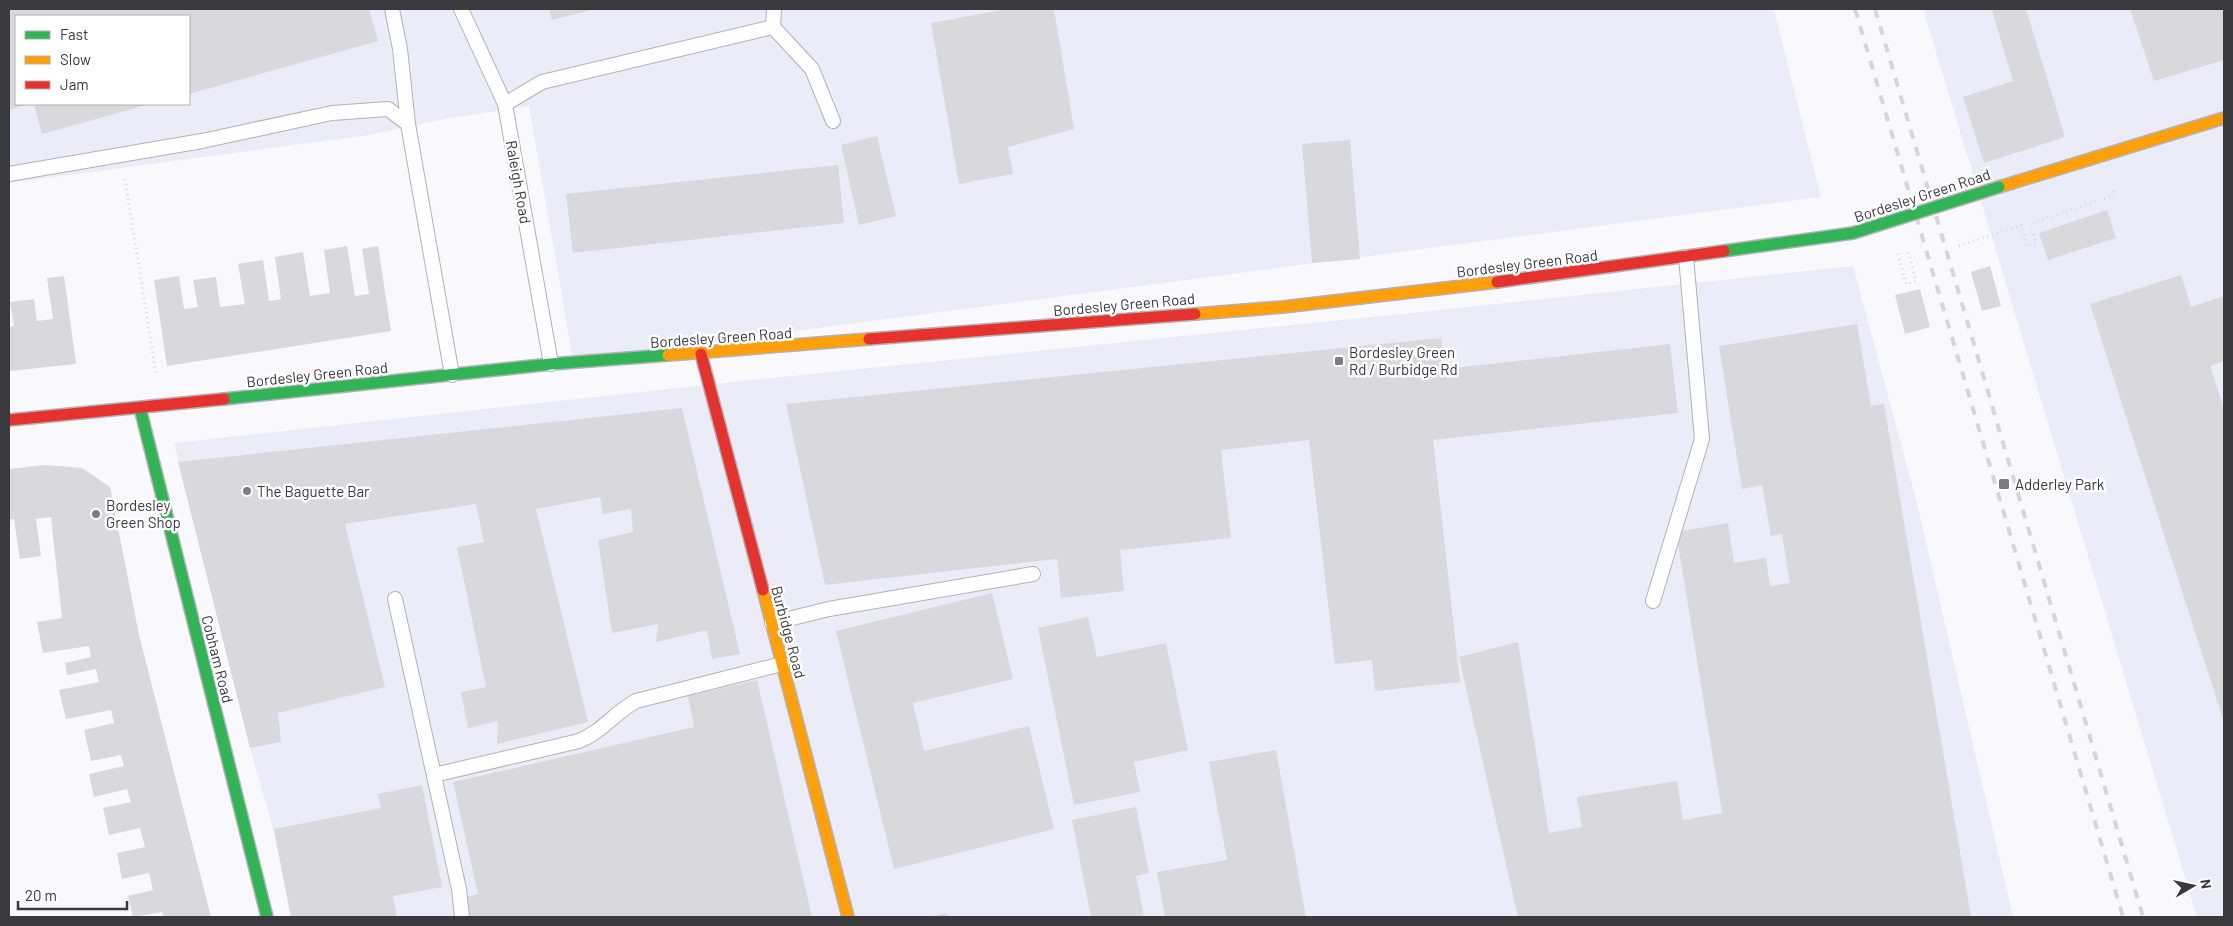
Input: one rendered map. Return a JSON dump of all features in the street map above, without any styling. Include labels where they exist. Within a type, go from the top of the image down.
[{"type":"main road","name":"Bordesley Green Road","points":[[9,420],[161,406],[551,364],[701,354],[1283,307],[1574,273],[1853,233],[2102,155],[2220,122]]},
{"type":"main road","name":"Burbidge Road","points":[[701,354],[848,917]]},
{"type":"main road","name":"Cobham Road","points":[[140,408],[267,917]]},
{"type":"lane","points":[[392,9],[400,49],[408,124],[452,375]]},
{"type":"lane","name":"Raleigh Road","points":[[461,9],[505,104],[551,364]]},
{"type":"lane","points":[[774,9],[773,27],[812,69],[833,121]]},
{"type":"lane","points":[[505,104],[542,82],[773,27]]},
{"type":"lane","points":[[9,174],[202,141],[332,113],[388,109],[408,124]]},
{"type":"lane","points":[[1653,601],[1702,438],[1686,257]]},
{"type":"lane","points":[[772,623],[829,609],[1033,574]]},
{"type":"lane","points":[[395,599],[459,889],[462,917]]},
{"type":"lane","points":[[434,775],[579,741],[594,735],[624,707],[636,701],[782,664]]},
{"type":"path","points":[[1959,246],[2021,225],[2027,246],[2036,243],[2030,224],[2115,195],[2102,155]]},
{"type":"path","points":[[125,178],[161,406]]},
{"type":"path","points":[[1889,222],[1906,284],[1916,281],[1908,250],[1912,248]]},
{"type":"shaded area","points":[[9,9],[1774,9],[1821,197],[573,360],[529,106],[444,119],[369,135],[9,183]]},
{"type":"shaded area","points":[[1923,9],[2224,9],[2224,917],[2197,917]]},
{"type":"shaded area","points":[[1853,266],[1917,503],[2013,917],[291,917],[273,829],[250,748],[174,443],[751,380]]},
{"type":"building","points":[[9,9],[369,9],[378,41],[190,94],[190,15],[15,15],[15,105],[26,105],[9,110]]},
{"type":"building","points":[[549,9],[595,9],[552,20]]},
{"type":"building","points":[[1007,9],[1054,9],[1074,129],[1008,147],[1013,174],[959,184],[931,23]]},
{"type":"building","points":[[2026,9],[2065,137],[1984,163],[1963,97],[2013,81],[1992,10]]},
{"type":"building","points":[[2130,9],[2224,9],[2224,60],[2154,81]]},
{"type":"building","points":[[34,105],[146,105],[42,134]]},
{"type":"building","points":[[877,136],[896,216],[859,225],[841,145]]},
{"type":"building","points":[[1350,140],[1360,259],[1312,263],[1302,144]]},
{"type":"building","points":[[838,165],[844,223],[573,253],[566,194]]},
{"type":"building","points":[[2107,210],[2116,238],[2048,260],[2039,233]]},
{"type":"building","points":[[347,246],[355,296],[369,294],[362,249],[378,246],[391,331],[167,366],[154,280],[179,276],[184,309],[198,307],[193,280],[216,277],[220,307],[245,304],[238,264],[263,260],[269,301],[281,299],[275,257],[303,252],[310,296],[330,293],[324,250]]},
{"type":"building","points":[[1990,266],[2001,306],[1982,311],[1971,272]]},
{"type":"building","points":[[2181,275],[2191,307],[2224,296],[2224,361],[2210,366],[2224,409],[2224,722],[2090,304]]},
{"type":"building","points":[[64,276],[76,364],[9,371],[9,327],[14,326],[10,302],[34,299],[37,321],[53,319],[47,278]]},
{"type":"building","points":[[1920,289],[1930,327],[1905,334],[1895,295]]},
{"type":"building","points":[[1857,324],[1871,406],[1884,404],[1971,917],[1518,917],[1459,657],[1518,642],[1549,833],[1582,827],[1577,797],[1677,781],[1683,820],[1722,813],[1676,532],[1728,523],[1734,563],[1766,558],[1770,586],[1790,583],[1782,534],[1771,536],[1762,485],[1742,489],[1719,346]]},
{"type":"building","points":[[1441,338],[1444,369],[1670,344],[1678,413],[1433,440],[1460,682],[1375,691],[1372,660],[1335,664],[1309,440],[1221,450],[1231,538],[1120,550],[1124,591],[1061,598],[1057,559],[825,585],[786,404]]},
{"type":"building","points":[[682,408],[740,654],[712,659],[707,630],[656,642],[658,624],[612,633],[598,540],[633,532],[631,509],[603,514],[600,497],[536,509],[588,722],[497,744],[498,721],[468,728],[461,692],[486,687],[457,547],[484,542],[476,504],[345,524],[385,687],[278,713],[281,742],[250,748],[178,462]]},
{"type":"building","points":[[44,465],[82,468],[110,487],[139,635],[211,917],[164,917],[162,912],[133,917],[128,896],[153,890],[149,873],[122,879],[117,853],[145,847],[140,828],[109,835],[103,808],[131,802],[127,789],[94,797],[89,774],[124,766],[121,755],[91,761],[84,730],[114,723],[111,710],[66,719],[59,690],[99,682],[96,669],[67,675],[65,663],[91,657],[89,646],[43,653],[37,622],[62,618],[51,517],[36,519],[41,556],[20,559],[14,519],[9,520],[9,469]]},
{"type":"building","points":[[992,593],[1013,679],[913,703],[924,751],[1029,726],[1054,829],[894,869],[836,631]]},
{"type":"building","points":[[1088,617],[1097,657],[1166,643],[1188,750],[1134,762],[1140,792],[1074,805],[1038,628]]},
{"type":"building","points":[[757,680],[812,917],[469,917],[464,897],[478,894],[453,782],[694,727],[688,696]]},
{"type":"building","points":[[1276,750],[1306,917],[1165,917],[1157,872],[1227,860],[1209,762]]},
{"type":"building","points":[[422,785],[442,887],[393,896],[397,917],[291,917],[274,829],[381,808],[378,794]]},
{"type":"building","points":[[1136,807],[1149,873],[1136,876],[1144,917],[1091,917],[1072,820]]},
{"type":"building","points":[[947,913],[948,917],[932,917],[932,916]]},
{"type":"railway","points":[[1855,9],[2123,917]]},
{"type":"railway","points":[[1875,9],[2143,917]]},
{"type":"traffic: fast","points":[[1853,233],[1999,187]]},
{"type":"traffic: fast","points":[[1724,251],[1853,233]]},
{"type":"traffic: fast","points":[[224,399],[551,364],[668,355]]},
{"type":"traffic: fast","points":[[140,408],[267,917]]},
{"type":"traffic: slow","points":[[1999,187],[2224,118]]},
{"type":"traffic: slow","points":[[1195,314],[1283,307],[1497,282]]},
{"type":"traffic: slow","points":[[668,355],[869,339]]},
{"type":"traffic: slow","points":[[763,590],[848,917]]},
{"type":"traffic: jam","points":[[1497,282],[1724,251]]},
{"type":"traffic: jam","points":[[869,339],[1195,314]]},
{"type":"traffic: jam","points":[[701,354],[763,590]]},
{"type":"traffic: jam","points":[[9,420],[224,399]]},
{"type":"place","name":"Bordesley Green Rd / Burbidge Rd","points":[[1339,361]]},
{"type":"place","name":"Adderley Park","points":[[2004,484]]},
{"type":"place","name":"The Baguette Bar","points":[[247,491]]},
{"type":"place","name":"Bordesley Green Shop","points":[[96,514]]}]
